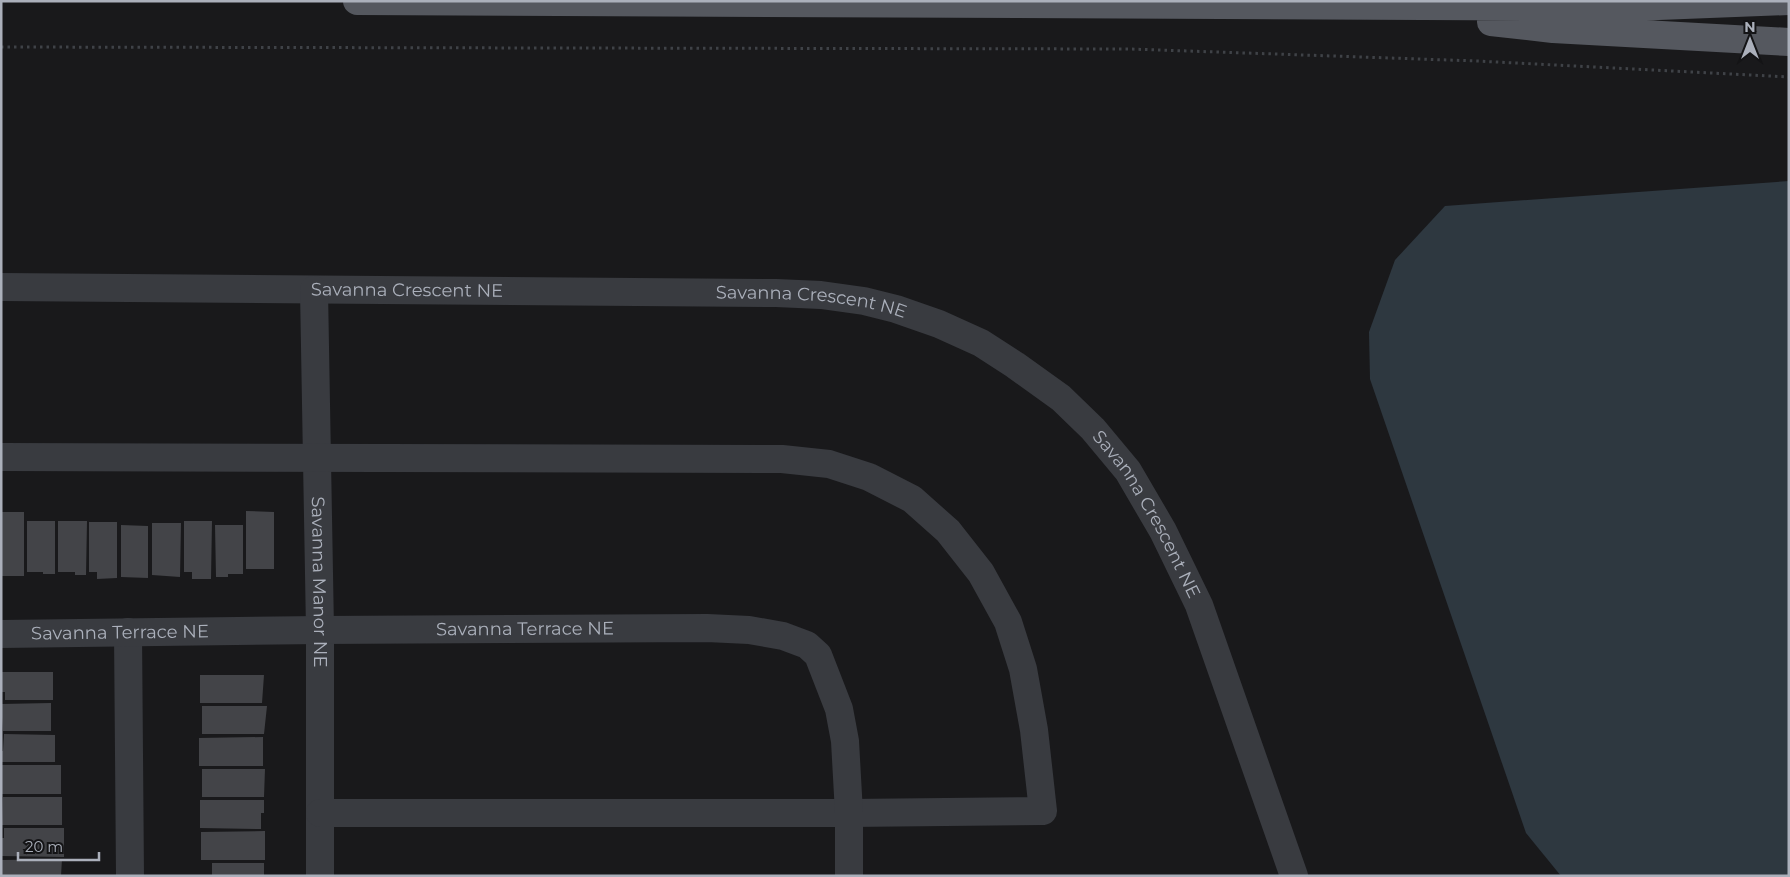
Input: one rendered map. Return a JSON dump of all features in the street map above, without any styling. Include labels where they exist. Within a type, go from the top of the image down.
[{"type":"main road","points":[[357,1],[1633,7],[1789,1]]},
{"type":"main road","points":[[1332,6],[1553,29],[1789,42]]},
{"type":"street","name":"Savanna Crescent NE","points":[[1,287],[776,292],[821,295],[864,301],[896,309],[939,324],[981,343],[1061,398],[1093,429],[1128,471],[1163,530],[1199,605],[1294,876]]},
{"type":"street","name":"Savanna Manor NE","points":[[314,290],[320,630],[320,876]]},
{"type":"street","points":[[1,456],[782,459],[830,464],[869,477],[912,499],[948,530],[982,573],[1008,622],[1023,670],[1034,730],[1043,811],[849,813],[320,812]]},
{"type":"street","name":"Savanna Terrace NE","points":[[1,634],[707,628],[749,630],[783,636],[807,645],[818,656],[839,709],[844,740],[849,813],[849,876]]},
{"type":"street","points":[[128,632],[130,876]]},
{"type":"path","points":[[1,47],[1120,48],[1477,61],[1789,77]]},
{"type":"shaded area","points":[[1789,181],[1789,876],[1561,876],[1526,833],[1370,379],[1369,332],[1395,260],[1445,206]]},
{"type":"building","points":[[246,511],[274,512],[274,569],[246,569]]},
{"type":"building","points":[[1,512],[24,512],[24,576],[1,576]]},
{"type":"building","points":[[27,521],[55,521],[55,574],[27,572]]},
{"type":"building","points":[[58,521],[87,521],[86,575],[75,575],[75,572],[58,572]]},
{"type":"building","points":[[184,521],[212,521],[211,579],[192,579],[192,572],[184,572]]},
{"type":"building","points":[[89,522],[117,522],[117,578],[97,579],[97,572],[89,572]]},
{"type":"building","points":[[152,523],[181,523],[180,577],[152,575]]},
{"type":"building","points":[[121,525],[148,526],[148,578],[121,577]]},
{"type":"building","points":[[215,525],[243,525],[243,574],[228,574],[228,577],[216,577]]},
{"type":"building","points":[[2,672],[53,672],[53,700],[5,700],[5,692],[2,692]]},
{"type":"building","points":[[200,675],[264,675],[262,703],[200,703]]},
{"type":"building","points":[[51,703],[51,731],[3,731],[1,704]]},
{"type":"building","points":[[202,706],[267,706],[264,734],[202,734]]},
{"type":"building","points":[[4,734],[55,735],[55,762],[1,762]]},
{"type":"building","points":[[263,737],[263,766],[199,766],[199,738]]},
{"type":"building","points":[[2,765],[61,765],[61,794],[1,794]]},
{"type":"building","points":[[202,769],[265,769],[264,797],[202,797]]},
{"type":"building","points":[[3,797],[62,797],[62,825],[2,825]]},
{"type":"building","points":[[200,800],[264,800],[264,813],[261,813],[261,829],[200,828]]},
{"type":"building","points":[[4,828],[64,828],[64,857],[1,856],[1,838],[4,838]]},
{"type":"building","points":[[265,831],[265,860],[201,860],[201,832]]},
{"type":"building","points":[[62,859],[61,876],[1,876],[2,860]]},
{"type":"building","points":[[212,863],[264,863],[264,876],[212,876]]}]
